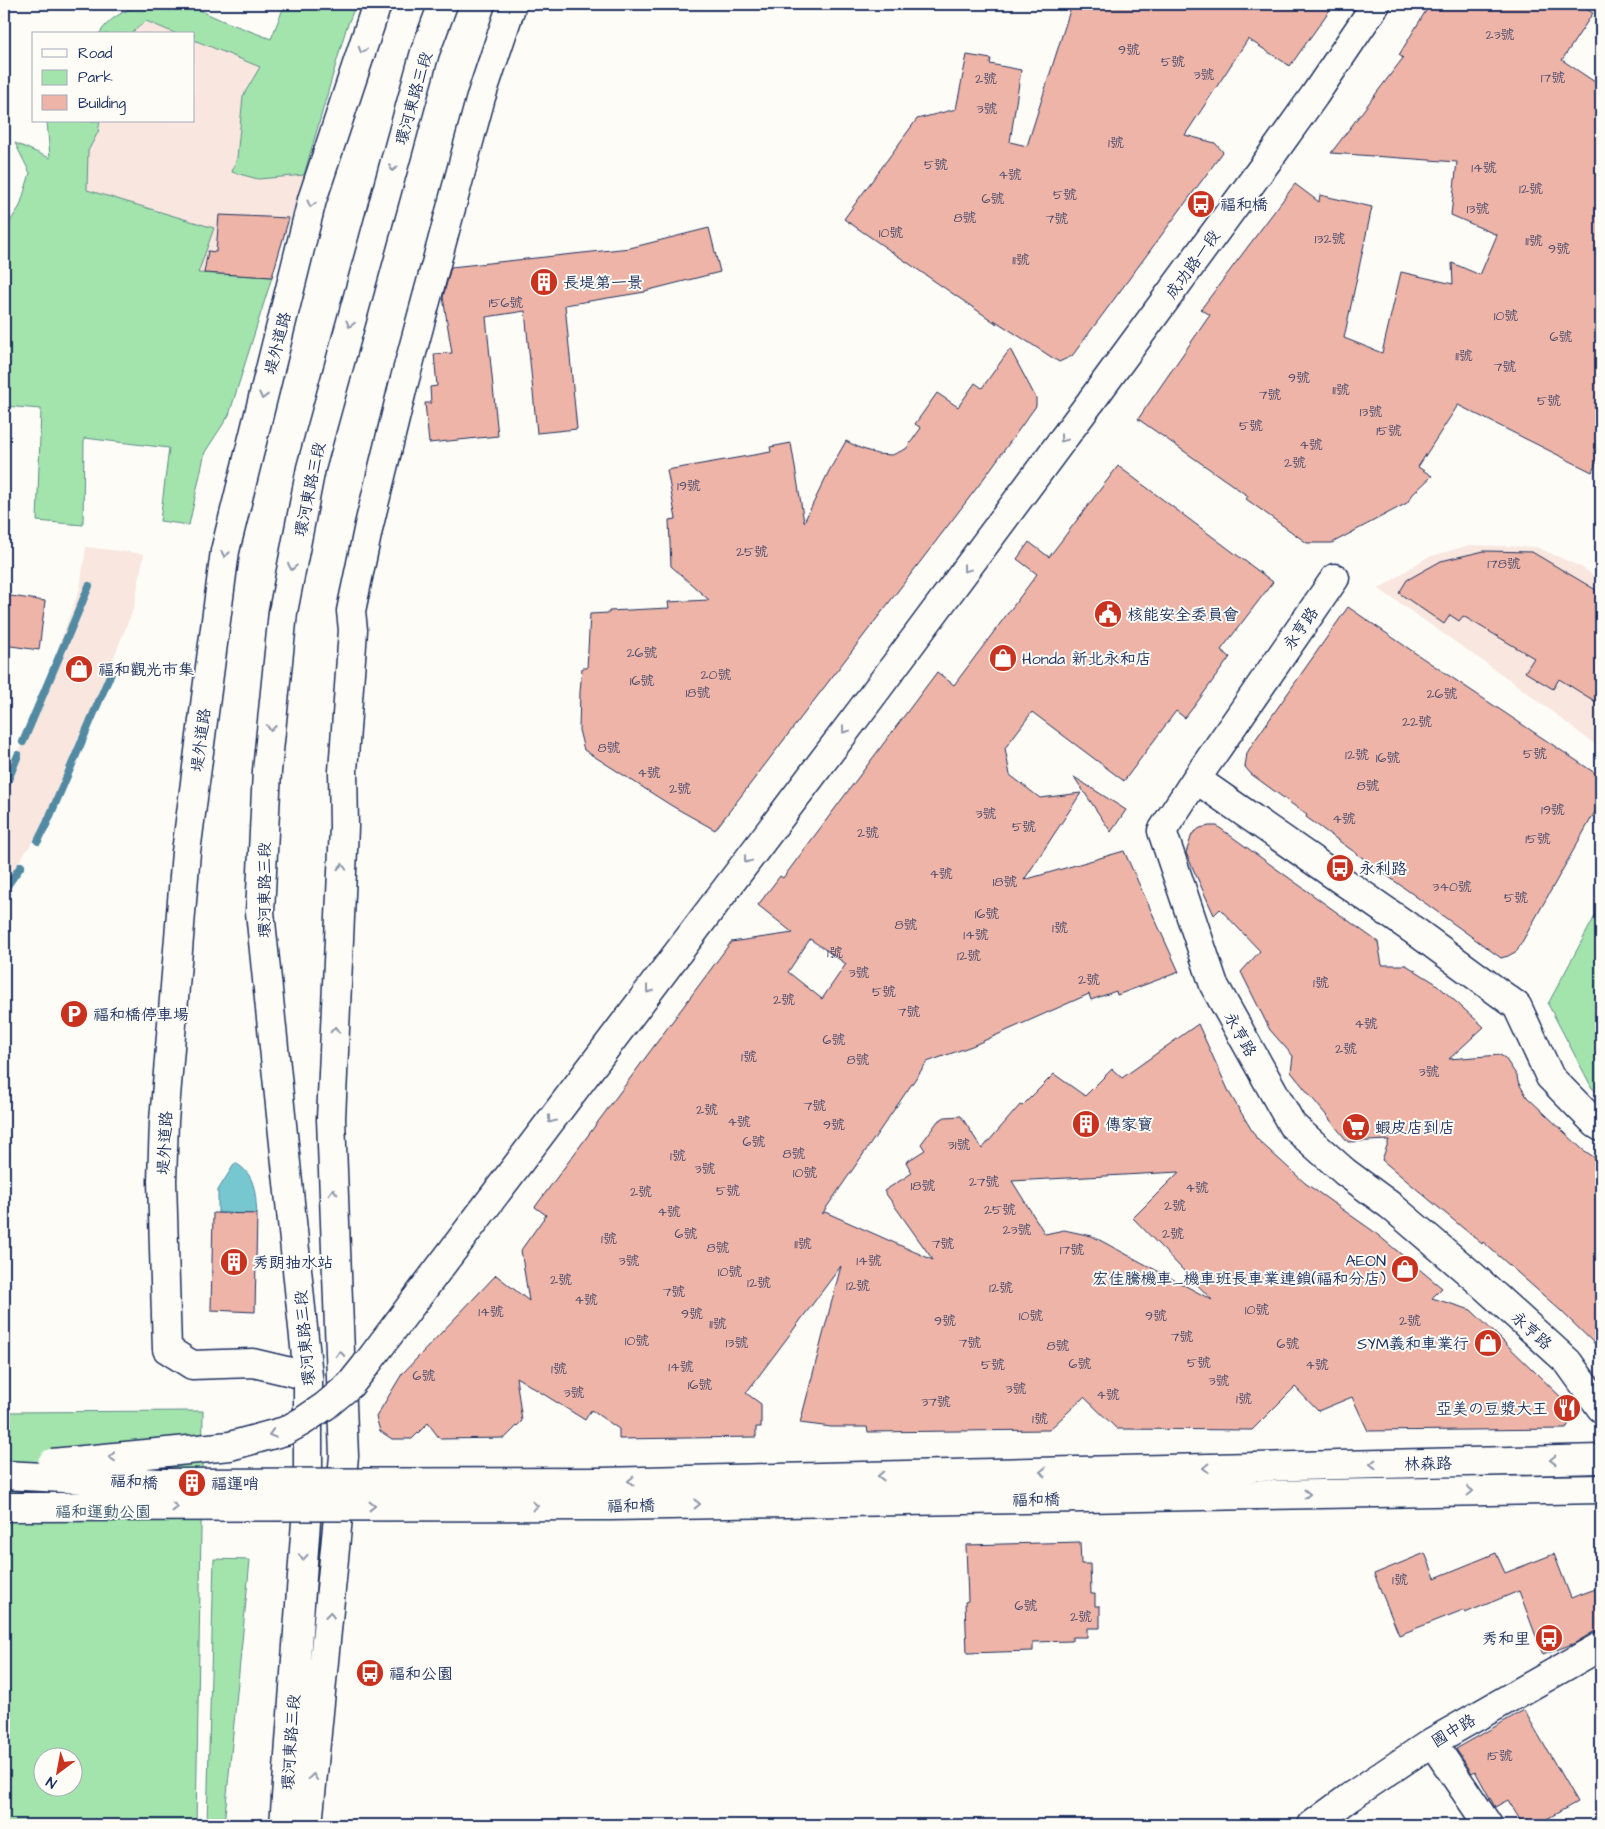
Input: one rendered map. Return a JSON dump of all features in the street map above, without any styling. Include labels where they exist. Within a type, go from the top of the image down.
[{"type":"street","name":"堤外道路","points":[[308,1376],[253,1363],[192,1365],[167,1349],[162,1181],[164,1121],[186,852],[225,551],[312,200],[377,4]]},
{"type":"street","name":"環河東路三段","points":[[284,1825],[308,1494],[308,1376],[260,912],[267,771],[284,612],[311,468],[425,52],[443,4]]},
{"type":"street","name":"環河東路三段","points":[[308,1825],[344,1456],[331,1119],[344,827],[343,771],[353,630],[351,611],[369,525],[403,386],[481,97],[512,4]]},
{"type":"street","name":"成功路一段","points":[[4,1468],[230,1446],[285,1431],[304,1421],[337,1397],[366,1365],[875,692],[1303,112],[1376,4]]},
{"type":"street","name":"永亨路","points":[[1335,578],[1162,831],[1214,985],[1292,1125],[1345,1172],[1391,1206],[1473,1276],[1568,1362],[1601,1408]]},
{"type":"street","points":[[1196,779],[1419,934],[1517,1006],[1550,1077],[1601,1128]]},
{"type":"street","name":"林森路","points":[[1254,1467],[1601,1459]]},
{"type":"street","name":"福和橋","points":[[4,1474],[161,1482],[601,1482],[1254,1467]]},
{"type":"street","name":"林森路","points":[[1258,1495],[1601,1490]]},
{"type":"street","name":"福和橋","points":[[4,1507],[611,1506],[1258,1495]]},
{"type":"street","name":"國中路","points":[[1312,1825],[1432,1742],[1601,1646]]},
{"type":"street","points":[[1432,1742],[1488,1825]]},
{"type":"shaded area","points":[[146,21],[172,32],[132,32]]},
{"type":"shaded area","points":[[195,40],[260,67],[243,96],[237,158],[258,179],[304,175],[272,277],[198,273],[214,228],[87,190],[88,151],[98,132],[100,122],[195,122]]},
{"type":"shaded area","points":[[1469,545],[1536,547],[1581,567],[1601,581],[1601,749],[1513,682],[1379,589],[1426,558]]},
{"type":"shaded area","name":"福和觀光市集","points":[[86,547],[144,554],[134,607],[49,818],[4,883],[4,790],[80,588]]},
{"type":"green space","points":[[142,4],[186,4],[271,39],[285,4],[356,4],[346,29],[304,175],[258,179],[232,172],[237,158],[243,96],[260,67],[195,40],[195,32],[172,32],[146,21],[132,32],[100,32],[108,23],[129,9]]},
{"type":"green space","points":[[47,122],[100,122],[98,132],[88,151],[87,190],[214,228],[198,273],[272,277],[229,415],[205,452],[189,525],[160,521],[169,448],[84,438],[83,525],[37,521],[41,409],[4,406],[4,231],[20,206],[30,173],[15,143],[50,158]]},
{"type":"green space","points":[[1601,905],[1601,1095],[1592,1088],[1548,1004]]},
{"type":"green space","name":"福和運動公園","points":[[203,1411],[196,1825],[4,1825],[4,1412]]},
{"type":"green space","points":[[214,1559],[250,1560],[224,1825],[207,1825]]},
{"type":"water","points":[[235,1163],[242,1167],[251,1178],[255,1192],[257,1214],[218,1213],[218,1190]]},
{"type":"building","points":[[1072,4],[1334,4],[1290,66],[1248,39],[1185,135],[1215,143],[1223,152],[1072,356],[1059,362],[994,320],[997,324],[844,219],[917,119],[956,109],[967,55],[991,59],[990,64],[1021,70],[1010,142],[1027,146]]},
{"type":"building","points":[[1430,4],[1578,4],[1593,13],[1562,60],[1601,86],[1601,451],[1592,472],[1458,405],[1418,467],[1432,476],[1413,494],[1407,503],[1332,543],[1307,543],[1246,499],[1248,496],[1138,419],[1210,315],[1201,309],[1295,184],[1319,202],[1320,195],[1372,207],[1344,338],[1382,353],[1401,272],[1453,284],[1452,263],[1480,275],[1497,235],[1451,215],[1457,162],[1331,153],[1403,58],[1399,55]]},
{"type":"building","points":[[219,215],[289,218],[272,277],[204,273],[208,251],[216,252]]},
{"type":"building","points":[[709,228],[720,272],[645,292],[565,305],[577,429],[537,433],[525,311],[486,317],[498,436],[429,443],[425,403],[431,403],[430,387],[437,386],[434,354],[452,353],[443,297],[451,267],[630,248]]},
{"type":"building","points":[[1010,349],[1036,398],[1036,406],[979,485],[715,830],[672,806],[584,750],[579,730],[580,692],[582,668],[587,668],[590,614],[609,613],[609,611],[669,608],[668,602],[709,600],[671,566],[669,520],[676,519],[667,470],[771,452],[770,447],[791,443],[804,522],[846,441],[877,454],[892,455],[906,449],[921,428],[915,424],[937,393],[958,407],[975,383],[982,388]]},
{"type":"building","points":[[1118,466],[1273,582],[1221,650],[1230,657],[1198,701],[1185,718],[1176,711],[1124,781],[1032,712],[1005,748],[1010,775],[1040,798],[1081,793],[1024,880],[1124,851],[1179,972],[1117,995],[1116,991],[1091,1000],[1089,994],[972,1046],[927,1062],[822,1214],[825,1212],[933,1260],[884,1191],[912,1173],[906,1162],[925,1150],[921,1144],[938,1121],[945,1117],[961,1116],[982,1149],[1020,1105],[1022,1106],[1054,1074],[1085,1096],[1112,1069],[1122,1078],[1198,1024],[1230,1094],[1257,1139],[1305,1183],[1373,1231],[1442,1288],[1432,1298],[1471,1310],[1567,1403],[1572,1417],[1566,1429],[1368,1431],[1352,1397],[1318,1411],[1295,1387],[1252,1430],[1117,1429],[1084,1397],[1049,1430],[868,1432],[867,1427],[831,1427],[800,1423],[841,1266],[746,1393],[761,1404],[761,1427],[756,1427],[756,1437],[619,1439],[619,1429],[591,1410],[585,1420],[516,1377],[522,1421],[505,1438],[440,1439],[428,1423],[412,1439],[392,1439],[380,1431],[376,1417],[402,1374],[496,1275],[529,1301],[521,1250],[546,1215],[535,1207],[731,942],[793,933],[758,905],[780,876],[783,878],[937,672],[954,685],[1014,605],[1037,574],[1017,559],[1029,542],[1049,557]],"holes":[[[810,939],[846,964],[822,999],[788,972]],[[1179,1172],[1133,1218],[1212,1300],[1092,1236],[1064,1230],[1045,1234],[1012,1181]]]},
{"type":"building","points":[[1484,551],[1532,552],[1601,593],[1601,705],[1559,679],[1553,689],[1525,672],[1534,658],[1463,616],[1459,621],[1450,615],[1444,624],[1399,593],[1407,580],[1441,561]]},
{"type":"building","points":[[4,595],[45,601],[39,650],[4,645]]},
{"type":"building","points":[[1348,607],[1601,777],[1601,801],[1517,951],[1508,956],[1501,958],[1306,817],[1307,815],[1251,774],[1245,767],[1247,753],[1253,743]]},
{"type":"building","points":[[1074,777],[1126,810],[1111,832]]},
{"type":"building","points":[[1217,826],[1378,942],[1382,965],[1406,965],[1435,983],[1484,1027],[1449,1059],[1500,1055],[1505,1058],[1517,1076],[1518,1082],[1527,1097],[1582,1149],[1601,1162],[1601,1350],[1560,1310],[1483,1242],[1482,1244],[1382,1160],[1389,1140],[1348,1142],[1291,1072],[1293,1056],[1270,1030],[1241,972],[1260,951],[1220,909],[1214,915],[1186,853],[1192,834],[1200,828]]},
{"type":"building","name":"秀朗抽水站","points":[[213,1213],[257,1214],[255,1312],[211,1310]]},
{"type":"building","points":[[1080,1542],[1081,1564],[1090,1564],[1091,1594],[1095,1594],[1095,1606],[1100,1606],[1100,1628],[1087,1628],[1087,1637],[1072,1637],[1072,1641],[1033,1642],[1033,1651],[967,1653],[965,1602],[968,1601],[966,1545]]},
{"type":"building","points":[[1425,1553],[1435,1578],[1496,1553],[1505,1573],[1554,1554],[1571,1598],[1601,1587],[1601,1630],[1593,1632],[1575,1643],[1543,1655],[1519,1591],[1465,1613],[1463,1610],[1399,1635],[1374,1574]]},
{"type":"building","points":[[1524,1710],[1577,1802],[1536,1825],[1523,1825],[1508,1800],[1495,1807],[1475,1771],[1472,1773],[1456,1749]]},
{"type":"waterway","points":[[23,742],[89,586]]},
{"type":"waterway","points":[[38,841],[111,673]]},
{"type":"waterway","points":[[4,790],[18,755]]},
{"type":"waterway","points":[[4,890],[21,866]]},
{"type":"place","name":"福和橋","points":[[1201,204]]},
{"type":"place","name":"長堤第一景","points":[[544,282]]},
{"type":"place","name":"核能安全委員會","points":[[1108,614]]},
{"type":"place","name":"Honda 新北永和店","points":[[1003,658]]},
{"type":"place","name":"福和觀光市集","points":[[79,669]]},
{"type":"place","name":"永利路","points":[[1340,868]]},
{"type":"place","name":"福和橋停車場","points":[[74,1014]]},
{"type":"place","name":"傳家寶","points":[[1086,1124]]},
{"type":"place","name":"蝦皮店到店","points":[[1356,1127]]},
{"type":"place","name":"秀朗抽水站","points":[[234,1262]]},
{"type":"place","name":"AEON 宏佳騰機車_機車班長車業連鎖(福和分店)","points":[[1405,1269]]},
{"type":"place","name":"SYM義和車業行","points":[[1488,1343]]},
{"type":"place","name":"亞美の豆漿大王","points":[[1567,1408]]},
{"type":"place","name":"福運哨","points":[[192,1483]]},
{"type":"place","name":"秀和里","points":[[1549,1638]]},
{"type":"place","name":"福和公園","points":[[370,1673]]}]
